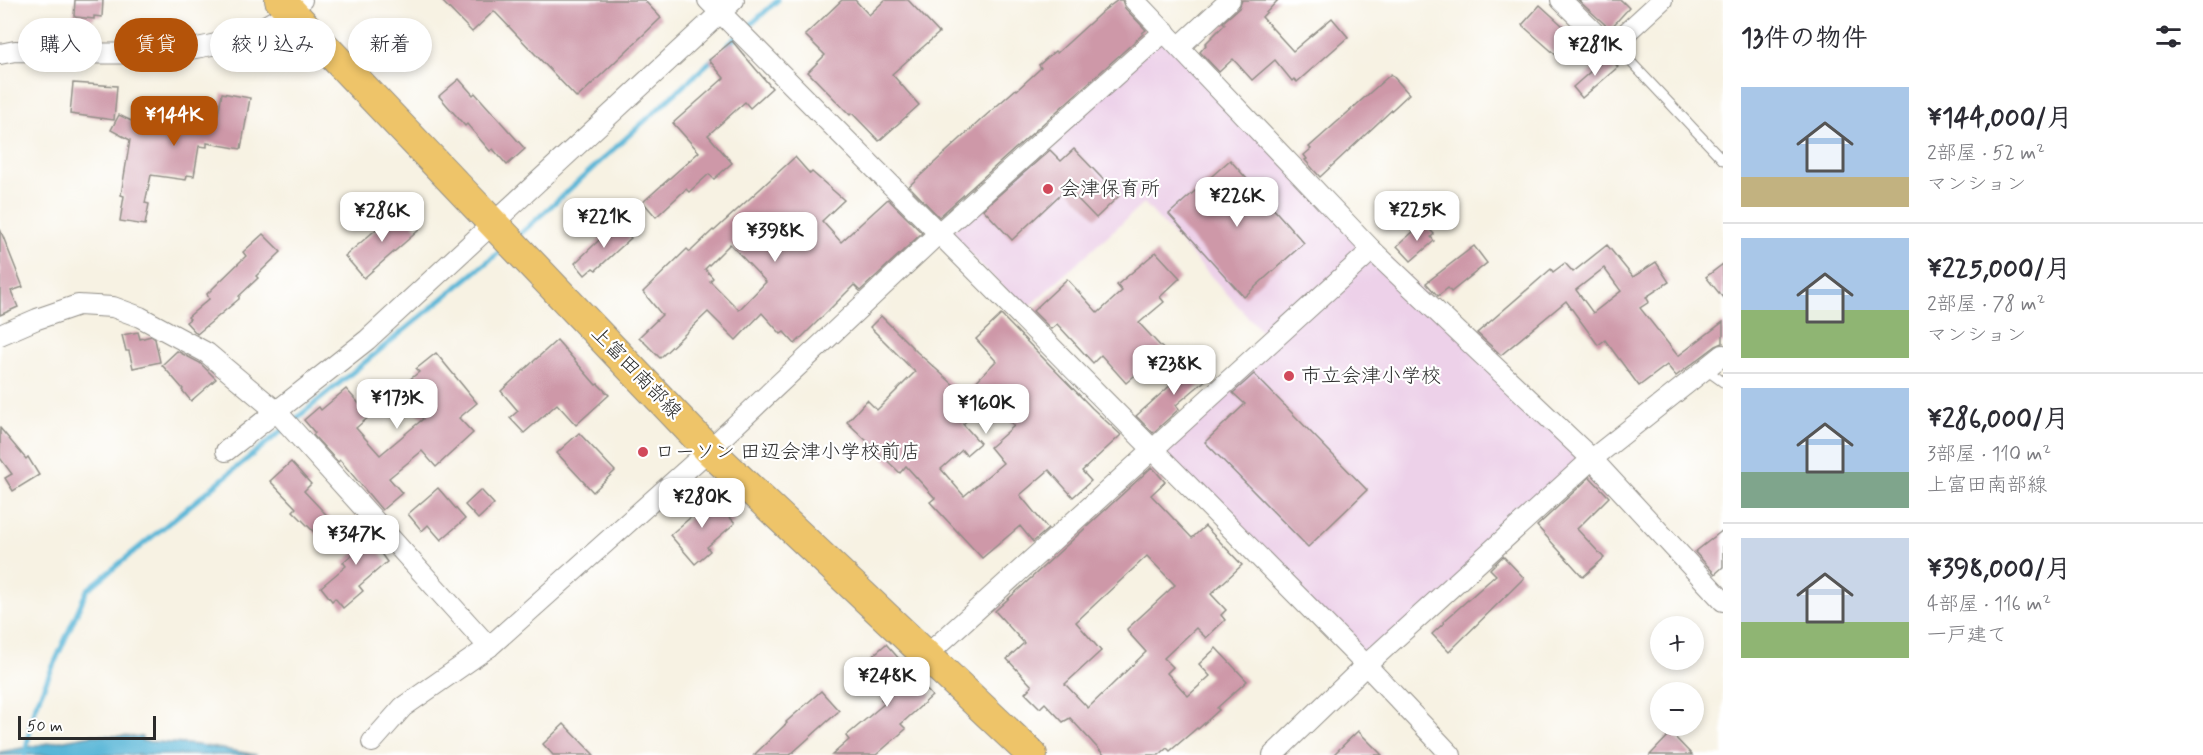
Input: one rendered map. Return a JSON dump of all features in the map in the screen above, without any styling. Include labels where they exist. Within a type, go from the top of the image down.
[{"type":"main road","name":"上富田南部線","points":[[291,4],[709,450],[1032,755]]},
{"type":"street","points":[[1134,0],[1372,250],[1592,459],[1723,601]]},
{"type":"street","points":[[1180,46],[1230,0]]},
{"type":"street","points":[[1561,0],[1600,38],[1614,44],[1662,0]]},
{"type":"street","points":[[0,54],[15,51],[159,53],[203,48],[264,27],[291,4]]},
{"type":"street","points":[[226,451],[367,340],[494,223],[721,4],[939,233],[1366,665],[1451,755]]},
{"type":"street","points":[[372,742],[403,707],[489,647],[709,450],[939,233],[1165,31]]},
{"type":"street","points":[[927,655],[1372,250]]},
{"type":"street","points":[[0,334],[78,305],[113,307],[140,317],[207,353],[276,411],[489,647]]},
{"type":"street","points":[[1273,755],[1366,665],[1592,459],[1723,355]]},
{"type":"lane","points":[[1614,44],[1723,160]]},
{"type":"lane","points":[[1705,369],[1723,382]]},
{"type":"shaded area","points":[[1165,35],[1592,459],[1366,665],[1152,451],[1271,342],[1144,203],[1025,310],[950,233]]},
{"type":"water","points":[[92,735],[142,737],[142,741],[199,745],[257,755],[0,755],[0,752]]},
{"type":"building","points":[[75,0],[103,0],[102,17],[74,16]]},
{"type":"building","points":[[441,0],[644,0],[661,18],[577,98],[494,11],[472,32]]},
{"type":"building","points":[[842,0],[855,0],[869,15],[885,0],[908,0],[939,33],[892,74],[919,105],[879,141],[808,72],[825,55],[805,35]]},
{"type":"building","points":[[1118,0],[1122,0],[1125,8],[1146,30],[1143,34],[939,217],[909,186],[1041,68],[1039,65],[1055,51],[1057,53]]},
{"type":"building","points":[[1242,0],[1278,0],[1262,17],[1293,51],[1332,18],[1348,37],[1297,82],[1294,79],[1292,81],[1275,60],[1252,80],[1233,59],[1219,72],[1200,52],[1225,24],[1223,22],[1239,8]]},
{"type":"building","points":[[1578,0],[1621,0],[1629,8],[1610,29]]},
{"type":"building","points":[[1540,5],[1574,36],[1557,56],[1522,25]]},
{"type":"building","points":[[732,41],[772,88],[750,108],[745,102],[708,135],[732,163],[714,179],[709,174],[689,192],[686,189],[656,217],[643,202],[699,152],[673,123],[724,78],[709,60]]},
{"type":"building","points":[[1608,56],[1618,67],[1582,98],[1573,87]]},
{"type":"building","points":[[1391,74],[1409,94],[1320,177],[1305,160],[1307,159],[1304,155],[1311,149],[1309,147]]},
{"type":"building","points":[[459,79],[473,95],[475,93],[525,149],[507,165],[493,149],[490,151],[467,124],[465,126],[439,96]]},
{"type":"building","points":[[73,83],[117,86],[114,120],[70,114]]},
{"type":"building","points":[[222,93],[250,98],[241,149],[207,143],[207,147],[199,146],[194,176],[187,175],[186,180],[151,175],[145,203],[149,204],[145,225],[120,221],[124,196],[121,195],[130,140],[111,130],[119,115],[148,129],[152,106],[158,107],[159,105],[218,114]]},
{"type":"building","points":[[1074,149],[1119,196],[1096,218],[1067,188],[1012,240],[983,209],[1050,150],[1061,161]]},
{"type":"building","points":[[795,157],[810,174],[812,172],[844,200],[822,221],[841,242],[888,199],[922,233],[860,291],[854,285],[795,344],[784,332],[781,334],[762,313],[736,340],[708,312],[660,358],[639,337],[662,315],[643,292],[687,249],[690,252]],"holes":[[[730,244],[766,282],[739,310],[710,281],[713,278],[705,269]]]},
{"type":"building","points":[[1230,160],[1304,243],[1244,297],[1169,214]]},
{"type":"building","points":[[400,209],[419,230],[364,278],[345,256]]},
{"type":"building","points":[[618,222],[631,238],[596,270],[593,268],[585,275],[575,263]]},
{"type":"building","points":[[1423,223],[1434,234],[1431,237],[1434,241],[1411,261],[1397,246]]},
{"type":"building","points":[[0,229],[23,287],[11,291],[18,307],[0,315]]},
{"type":"building","points":[[263,234],[281,252],[256,276],[258,278],[239,296],[239,299],[197,334],[186,322],[190,319],[188,317],[209,299],[207,294],[246,256],[243,252]]},
{"type":"building","points":[[1607,245],[1633,277],[1656,262],[1669,282],[1646,297],[1649,302],[1640,308],[1678,356],[1723,322],[1723,343],[1676,376],[1667,365],[1639,386],[1605,340],[1598,345],[1566,301],[1501,355],[1477,333],[1551,269],[1553,272],[1565,263],[1573,272]],"holes":[[[1604,268],[1621,291],[1593,313],[1576,290]]]},
{"type":"building","points":[[1474,246],[1487,263],[1451,292],[1448,288],[1438,296],[1426,283]]},
{"type":"building","points":[[1156,252],[1180,278],[1160,297],[1164,302],[1139,323],[1164,350],[1126,383],[1101,355],[1093,363],[1057,324],[1051,329],[1033,311],[1067,279],[1098,313],[1122,291],[1117,285]]},
{"type":"building","points":[[1723,264],[1723,298],[1706,277]]},
{"type":"building","points":[[1001,315],[1121,435],[1082,471],[1091,481],[1073,497],[1049,470],[1020,495],[1048,529],[1033,542],[1020,526],[982,558],[930,502],[935,498],[906,466],[900,473],[847,422],[867,400],[877,410],[915,372],[870,327],[881,316],[964,394],[996,361],[976,339]],"holes":[[[991,399],[1014,426],[990,447],[1003,463],[964,496],[941,469],[962,450],[966,455],[980,443],[963,424]]]},
{"type":"building","points":[[138,332],[140,339],[151,336],[155,339],[160,362],[133,368],[122,335]]},
{"type":"building","points":[[557,340],[596,385],[598,384],[609,395],[576,425],[557,404],[524,433],[510,418],[518,411],[501,391]]},
{"type":"building","points":[[177,351],[200,363],[216,379],[191,401],[162,365]]},
{"type":"building","points":[[436,353],[477,403],[459,418],[473,433],[436,467],[422,451],[389,478],[402,493],[382,510],[340,460],[338,462],[313,435],[315,433],[304,420],[319,407],[321,410],[346,389],[370,416],[356,428],[380,455],[423,419],[398,389],[419,372],[416,369]]},
{"type":"building","points":[[1200,359],[1214,373],[1176,405],[1179,409],[1153,433],[1136,416]]},
{"type":"building","points":[[1254,374],[1367,490],[1308,547],[1205,442],[1245,404],[1233,393]]},
{"type":"building","points":[[0,428],[26,459],[28,457],[39,475],[13,491],[5,478],[12,474],[0,458]]},
{"type":"building","points":[[579,433],[615,471],[593,492],[557,453]]},
{"type":"building","points":[[291,462],[311,484],[304,491],[336,525],[321,539],[293,511],[296,508],[270,481]]},
{"type":"building","points":[[1152,467],[1165,482],[1151,495],[1192,538],[1205,526],[1242,565],[1211,594],[1226,610],[1221,615],[1225,620],[1206,638],[1196,628],[1164,658],[1173,667],[1167,673],[1188,696],[1210,676],[1199,664],[1216,648],[1247,681],[1217,708],[1219,710],[1170,751],[1167,748],[1159,755],[1104,755],[1070,718],[1063,722],[1045,703],[1040,708],[1025,693],[1032,686],[1007,659],[1024,643],[995,611]],"holes":[[[1147,556],[1175,585],[1127,629],[1146,652],[1088,708],[1065,684],[1101,651],[1076,622]]]},
{"type":"building","points":[[1590,477],[1609,497],[1577,529],[1604,558],[1583,577],[1537,526]]},
{"type":"building","points":[[438,488],[465,519],[441,540],[428,525],[422,531],[408,514]]},
{"type":"building","points":[[481,490],[494,504],[478,519],[465,505]]},
{"type":"building","points":[[709,494],[735,523],[707,547],[710,551],[695,564],[670,535],[691,517],[687,513]]},
{"type":"building","points":[[356,517],[383,548],[379,551],[387,562],[359,586],[363,591],[343,608],[335,598],[332,601],[321,587],[346,566],[343,562],[361,547],[344,528]]},
{"type":"building","points":[[1723,530],[1723,567],[1715,574],[1695,552]]},
{"type":"building","points":[[1503,556],[1524,578],[1449,652],[1432,634],[1496,575],[1490,569]]},
{"type":"building","points":[[886,644],[932,696],[901,724],[906,729],[876,755],[832,755],[849,740],[846,736],[885,703],[881,699],[895,687],[870,658]]},
{"type":"building","points":[[821,691],[839,711],[790,755],[754,755],[786,722]]},
{"type":"building","points":[[564,724],[594,755],[553,755],[543,744]]},
{"type":"building","points":[[1358,731],[1382,755],[1333,755]]},
{"type":"building","points":[[1668,736],[1674,736],[1692,755],[1650,755]]},
{"type":"waterway","points":[[728,45],[778,0]]},
{"type":"waterway","points":[[517,237],[714,58]]},
{"type":"waterway","points":[[292,422],[503,249]]},
{"type":"waterway","points":[[25,755],[34,709],[87,590],[285,428]]},
{"type":"place","name":"会津保育所","points":[[1048,189]]},
{"type":"place","name":"市立会津小学校","points":[[1289,376]]},
{"type":"place","name":"ローソン 田辺会津小学校前店","points":[[643,452]]}]
